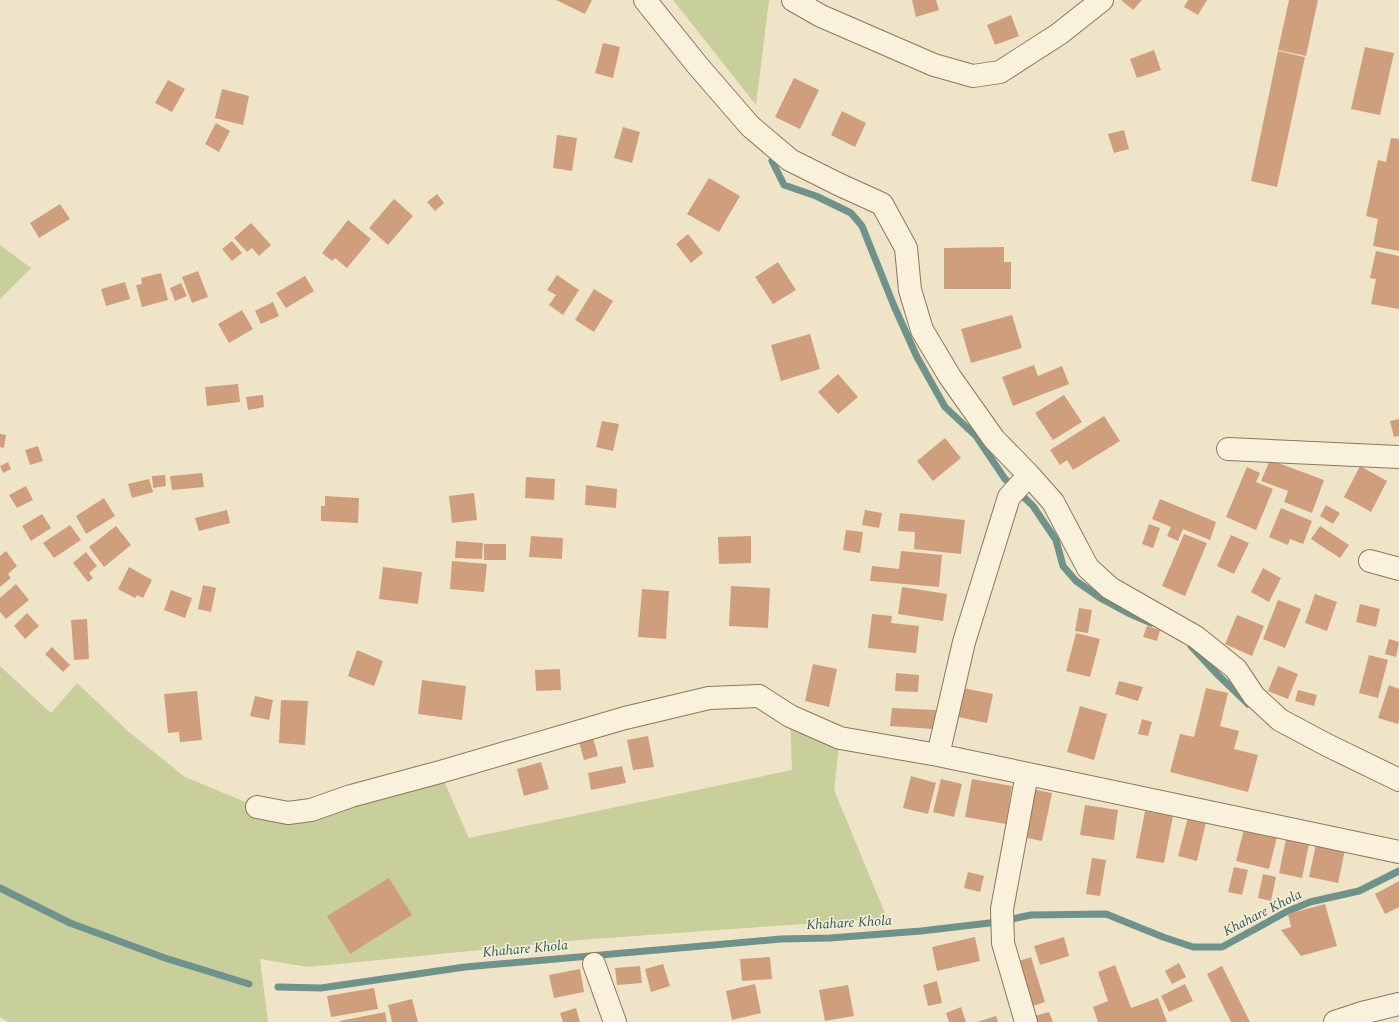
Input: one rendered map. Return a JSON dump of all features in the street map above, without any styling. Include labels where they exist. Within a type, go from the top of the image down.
[{"type":"street","points":[[646,0],[698,66],[750,126],[790,160],[882,204],[906,248],[910,290],[922,330],[950,377],[994,439],[1020,485],[1053,502],[1088,568],[1110,588],[1196,637],[1236,669],[1254,696],[1280,720],[1327,746],[1399,780]]},
{"type":"street","points":[[793,0],[821,16],[934,65],[973,76],[1000,72],[1059,34],[1102,0]]},
{"type":"street","points":[[1228,449],[1399,457]]},
{"type":"street","points":[[938,755],[964,642],[1020,485]]},
{"type":"street","points":[[1370,561],[1399,569]]},
{"type":"street","points":[[257,807],[288,813],[311,810],[352,796],[625,718],[709,698],[759,696],[790,716],[840,738],[938,755],[1399,852]]},
{"type":"street","points":[[1026,1022],[1003,943],[1002,909],[1027,774]]},
{"type":"street","points":[[594,964],[615,1022]]},
{"type":"street","points":[[1335,1022],[1362,1013],[1399,1004]]},
{"type":"green space","points":[[673,0],[769,0],[756,105]]},
{"type":"green space","points":[[0,245],[31,268],[0,299]]},
{"type":"green space","points":[[0,666],[51,713],[77,683],[129,732],[185,777],[257,807],[288,813],[440,772],[469,838],[792,770],[790,716],[840,738],[834,790],[887,918],[580,940],[308,967],[260,959],[268,1022],[8,1022],[0,1017]]},
{"type":"building","points":[[556,0],[592,0],[585,14]]},
{"type":"building","points":[[912,0],[936,0],[939,10],[916,17]]},
{"type":"building","points":[[1121,0],[1142,0],[1133,10]]},
{"type":"building","points":[[1188,0],[1207,0],[1198,15],[1184,7]]},
{"type":"building","points":[[1289,0],[1318,0],[1306,56],[1278,50]]},
{"type":"building","points":[[1011,15],[1019,36],[995,45],[987,25]]},
{"type":"building","points":[[603,43],[620,47],[613,78],[595,73]]},
{"type":"building","points":[[1365,47],[1394,53],[1380,115],[1351,109]]},
{"type":"building","points":[[1154,50],[1161,70],[1137,78],[1130,59]]},
{"type":"building","points":[[1278,51],[1305,57],[1277,187],[1251,181]]},
{"type":"building","points":[[794,78],[819,90],[800,129],[775,117]]},
{"type":"building","points":[[168,80],[185,89],[172,112],[155,103]]},
{"type":"building","points":[[222,89],[249,96],[243,125],[215,118]]},
{"type":"building","points":[[842,111],[866,123],[855,147],[831,135]]},
{"type":"building","points":[[216,123],[230,131],[219,152],[205,144]]},
{"type":"building","points":[[623,127],[640,132],[632,163],[614,158]]},
{"type":"building","points":[[1124,130],[1129,149],[1114,153],[1108,134]]},
{"type":"building","points":[[557,135],[577,138],[572,171],[553,168]]},
{"type":"building","points":[[1391,138],[1399,139],[1399,251],[1373,246],[1378,219],[1366,216],[1378,160],[1386,162]]},
{"type":"building","points":[[709,178],[740,196],[719,232],[687,214]]},
{"type":"building","points":[[437,194],[444,203],[435,211],[427,202]]},
{"type":"building","points":[[394,199],[413,216],[388,245],[369,228]]},
{"type":"building","points":[[60,204],[70,219],[39,238],[30,223]]},
{"type":"building","points":[[348,220],[371,239],[347,268],[335,258],[332,261],[322,253]]},
{"type":"building","points":[[251,223],[271,245],[259,256],[252,248],[247,252],[234,238]]},
{"type":"building","points":[[688,234],[703,253],[691,263],[676,244]]},
{"type":"building","points":[[232,241],[242,253],[232,261],[222,249]]},
{"type":"building","points":[[1004,247],[1004,262],[1011,262],[1011,289],[944,289],[944,248]]},
{"type":"building","points":[[1376,251],[1399,256],[1399,309],[1371,304],[1376,279],[1370,278]]},
{"type":"building","points":[[778,262],[796,290],[773,304],[755,277]]},
{"type":"building","points":[[198,271],[208,297],[192,303],[182,277]]},
{"type":"building","points":[[161,273],[168,300],[142,307],[136,285],[142,284],[141,278]]},
{"type":"building","points":[[557,275],[579,290],[563,315],[549,305],[556,295],[547,290]]},
{"type":"building","points":[[305,276],[314,291],[286,308],[276,293]]},
{"type":"building","points":[[125,282],[130,299],[106,306],[101,289]]},
{"type":"building","points":[[181,283],[187,296],[175,301],[170,288]]},
{"type":"building","points":[[594,289],[613,301],[594,332],[575,320]]},
{"type":"building","points":[[273,302],[279,316],[261,324],[255,311]]},
{"type":"building","points":[[242,310],[253,329],[229,343],[218,324]]},
{"type":"building","points":[[1012,315],[1022,348],[971,363],[961,329]]},
{"type":"building","points":[[810,334],[820,369],[781,381],[771,345]]},
{"type":"building","points":[[1034,365],[1038,376],[1062,366],[1069,384],[1013,406],[1002,377]]},
{"type":"building","points":[[838,374],[858,397],[838,414],[818,392]]},
{"type":"building","points":[[238,384],[240,402],[207,406],[205,387]]},
{"type":"building","points":[[263,395],[264,407],[248,410],[246,397]]},
{"type":"building","points":[[1064,395],[1082,422],[1053,440],[1035,413]]},
{"type":"building","points":[[1104,416],[1120,441],[1073,470],[1067,460],[1060,465],[1050,450]]},
{"type":"building","points":[[1399,419],[1399,436],[1394,437],[1390,421]]},
{"type":"building","points":[[602,421],[619,424],[613,451],[596,447]]},
{"type":"building","points":[[0,434],[6,435],[4,448],[0,447]]},
{"type":"building","points":[[945,438],[961,458],[933,481],[917,461]]},
{"type":"building","points":[[38,446],[43,461],[30,465],[25,450]]},
{"type":"building","points":[[1270,460],[1324,480],[1312,513],[1284,502],[1288,491],[1261,481]]},
{"type":"building","points":[[8,462],[11,469],[3,473],[0,466]]},
{"type":"building","points":[[1360,466],[1387,481],[1371,512],[1344,497]]},
{"type":"building","points":[[1247,467],[1260,473],[1256,482],[1273,489],[1256,530],[1226,517]]},
{"type":"building","points":[[202,473],[204,487],[172,490],[170,476]]},
{"type":"building","points":[[165,475],[166,486],[153,488],[152,476]]},
{"type":"building","points":[[526,477],[555,479],[554,500],[525,498]]},
{"type":"building","points":[[149,479],[153,492],[132,498],[128,484]]},
{"type":"building","points":[[586,485],[617,489],[616,508],[585,505]]},
{"type":"building","points":[[26,486],[33,500],[17,508],[9,495]]},
{"type":"building","points":[[474,493],[477,520],[452,523],[449,496]]},
{"type":"building","points":[[325,496],[359,498],[358,523],[321,521],[321,506],[325,506]]},
{"type":"building","points":[[104,498],[115,516],[86,534],[76,516]]},
{"type":"building","points":[[1160,499],[1216,522],[1210,540],[1183,529],[1178,541],[1167,536],[1171,527],[1152,519]]},
{"type":"building","points":[[1326,505],[1340,513],[1333,524],[1320,516]]},
{"type":"building","points":[[1281,508],[1312,521],[1303,544],[1290,539],[1288,545],[1269,537]]},
{"type":"building","points":[[227,510],[230,523],[199,531],[195,518]]},
{"type":"building","points":[[865,510],[882,513],[879,528],[862,525]]},
{"type":"building","points":[[900,513],[965,520],[961,554],[914,549],[915,532],[898,531]]},
{"type":"building","points":[[42,514],[51,528],[31,541],[22,526]]},
{"type":"building","points":[[1149,524],[1160,528],[1153,548],[1142,544]]},
{"type":"building","points":[[70,525],[81,540],[54,558],[43,543]]},
{"type":"building","points":[[116,526],[131,545],[104,567],[89,547]]},
{"type":"building","points":[[1320,526],[1349,545],[1340,558],[1311,539]]},
{"type":"building","points":[[846,530],[863,532],[860,553],[843,550]]},
{"type":"building","points":[[1184,534],[1207,543],[1185,596],[1162,586]]},
{"type":"building","points":[[1231,535],[1249,543],[1234,574],[1217,566]]},
{"type":"building","points":[[531,536],[563,538],[562,559],[529,557]]},
{"type":"building","points":[[751,536],[751,563],[719,564],[718,537]]},
{"type":"building","points":[[456,541],[483,543],[482,559],[455,558]]},
{"type":"building","points":[[484,544],[506,544],[506,560],[484,560]]},
{"type":"building","points":[[6,551],[17,566],[8,574],[11,578],[0,587],[0,556]]},
{"type":"building","points":[[901,551],[942,555],[939,587],[870,581],[872,566],[899,569]]},
{"type":"building","points":[[86,552],[97,566],[89,573],[93,578],[88,582],[73,563]]},
{"type":"building","points":[[452,561],[487,564],[484,592],[450,589]]},
{"type":"building","points":[[129,567],[152,580],[143,598],[137,595],[135,598],[118,589]]},
{"type":"building","points":[[383,567],[422,572],[418,604],[379,599]]},
{"type":"building","points":[[1263,568],[1281,578],[1269,602],[1251,592]]},
{"type":"building","points":[[16,584],[29,600],[6,619],[0,612],[0,598]]},
{"type":"building","points":[[203,585],[216,588],[211,612],[198,609]]},
{"type":"building","points":[[731,586],[770,588],[768,628],[729,626]]},
{"type":"building","points":[[902,587],[947,594],[943,621],[898,614]]},
{"type":"building","points":[[642,589],[669,591],[666,639],[638,637]]},
{"type":"building","points":[[171,590],[192,598],[185,618],[164,610]]},
{"type":"building","points":[[1315,594],[1337,602],[1327,631],[1305,623]]},
{"type":"building","points":[[1278,600],[1301,609],[1285,648],[1263,639]]},
{"type":"building","points":[[1360,604],[1380,609],[1376,627],[1356,622]]},
{"type":"building","points":[[1079,608],[1092,610],[1088,633],[1075,631]]},
{"type":"building","points":[[27,613],[39,626],[25,639],[14,626]]},
{"type":"building","points":[[872,614],[892,616],[891,623],[919,626],[916,653],[868,648]]},
{"type":"building","points":[[1237,615],[1264,626],[1252,656],[1225,644]]},
{"type":"building","points":[[87,619],[89,659],[74,660],[71,620]]},
{"type":"building","points":[[1147,626],[1160,630],[1157,641],[1143,637]]},
{"type":"building","points":[[1076,633],[1100,639],[1090,677],[1066,671]]},
{"type":"building","points":[[1389,639],[1399,642],[1396,657],[1385,654]]},
{"type":"building","points":[[52,647],[70,665],[63,672],[45,654]]},
{"type":"building","points":[[357,650],[383,661],[374,686],[348,676]]},
{"type":"building","points":[[1369,655],[1388,660],[1378,698],[1359,693]]},
{"type":"building","points":[[813,664],[837,669],[829,707],[805,701]]},
{"type":"building","points":[[1278,666],[1298,674],[1288,699],[1268,691]]},
{"type":"building","points":[[560,669],[561,690],[536,691],[535,670]]},
{"type":"building","points":[[896,673],[919,675],[918,692],[895,691]]},
{"type":"building","points":[[422,680],[466,686],[462,720],[418,714]]},
{"type":"building","points":[[1119,681],[1143,687],[1138,701],[1115,694]]},
{"type":"building","points":[[1389,685],[1399,689],[1398,724],[1378,718]]},
{"type":"building","points":[[963,688],[993,694],[987,723],[958,717]]},
{"type":"building","points":[[1206,688],[1228,693],[1220,726],[1239,731],[1234,749],[1258,755],[1248,792],[1170,772],[1180,734],[1194,737]]},
{"type":"building","points":[[1298,690],[1317,695],[1314,706],[1295,701]]},
{"type":"building","points":[[197,691],[202,740],[180,742],[179,732],[168,733],[164,694]]},
{"type":"building","points":[[255,696],[273,700],[269,720],[250,716]]},
{"type":"building","points":[[281,700],[308,701],[305,745],[279,743]]},
{"type":"building","points":[[1080,706],[1107,714],[1094,760],[1067,752]]},
{"type":"building","points":[[892,708],[936,710],[934,729],[890,726]]},
{"type":"building","points":[[1142,719],[1152,722],[1148,736],[1138,734]]},
{"type":"building","points":[[592,734],[598,756],[584,760],[578,738]]},
{"type":"building","points":[[648,736],[654,767],[633,770],[627,740]]},
{"type":"building","points":[[541,762],[549,789],[524,796],[517,769]]},
{"type":"building","points":[[622,766],[626,783],[591,790],[588,773]]},
{"type":"building","points":[[911,776],[936,783],[928,814],[903,808]]},
{"type":"building","points":[[941,779],[962,784],[954,817],[933,812]]},
{"type":"building","points":[[972,779],[1012,786],[1006,824],[965,817]]},
{"type":"building","points":[[1032,789],[1052,793],[1042,841],[1022,837]]},
{"type":"building","points":[[1085,805],[1118,810],[1114,840],[1080,835]]},
{"type":"building","points":[[1145,811],[1173,816],[1164,863],[1136,858]]},
{"type":"building","points":[[1188,817],[1206,822],[1197,861],[1178,856]]},
{"type":"building","points":[[1244,829],[1277,837],[1269,869],[1236,861]]},
{"type":"building","points":[[1286,839],[1309,844],[1302,878],[1279,873]]},
{"type":"building","points":[[1316,844],[1345,850],[1338,883],[1309,877]]},
{"type":"building","points":[[1092,858],[1106,860],[1100,896],[1086,894]]},
{"type":"building","points":[[1234,867],[1248,870],[1242,895],[1228,892]]},
{"type":"building","points":[[968,872],[984,876],[980,892],[964,888]]},
{"type":"building","points":[[1263,874],[1276,877],[1271,901],[1258,898]]},
{"type":"building","points":[[389,878],[412,915],[350,954],[327,916]]},
{"type":"building","points":[[1399,881],[1399,907],[1385,914],[1375,894]]},
{"type":"building","points":[[1325,904],[1337,946],[1301,956],[1281,930],[1291,927],[1288,914]]},
{"type":"building","points":[[975,937],[980,961],[937,971],[932,947]]},
{"type":"building","points":[[1064,937],[1069,956],[1040,965],[1034,946]]},
{"type":"building","points":[[770,957],[772,979],[742,981],[740,959]]},
{"type":"building","points":[[1031,957],[1045,1002],[1030,1007],[1016,962]]},
{"type":"building","points":[[1179,963],[1186,977],[1172,984],[1165,971]]},
{"type":"building","points":[[663,964],[670,986],[651,992],[645,969]]},
{"type":"building","points":[[1115,965],[1131,1008],[1158,998],[1167,1022],[1098,1022],[1093,1007],[1108,1001],[1098,972]]},
{"type":"building","points":[[640,966],[642,983],[617,985],[615,968]]},
{"type":"building","points":[[1222,966],[1250,1022],[1231,1022],[1207,974]]},
{"type":"building","points":[[580,969],[584,992],[554,998],[549,975]]},
{"type":"building","points":[[937,981],[942,1003],[928,1006],[923,985]]},
{"type":"building","points":[[755,984],[761,1013],[732,1020],[726,991]]},
{"type":"building","points":[[1185,984],[1193,1001],[1169,1012],[1161,996]]},
{"type":"building","points":[[848,985],[854,1016],[825,1021],[819,990]]},
{"type":"building","points":[[374,988],[378,1009],[331,1017],[327,996]]},
{"type":"building","points":[[412,999],[418,1022],[392,1022],[388,1005]]},
{"type":"building","points":[[961,1007],[966,1022],[949,1022],[946,1013]]},
{"type":"building","points":[[576,1008],[580,1022],[563,1022],[560,1013]]},
{"type":"building","points":[[385,1012],[387,1022],[340,1022],[340,1021]]},
{"type":"building","points":[[1049,1012],[1053,1022],[1033,1022],[1031,1017]]},
{"type":"building","points":[[996,1016],[998,1022],[977,1022]]},
{"type":"waterway","points":[[772,161],[784,185],[816,196],[851,213],[862,226],[894,306],[917,357],[945,407],[976,436],[1005,479],[1033,506],[1056,540],[1063,566],[1076,581],[1102,599],[1151,623]]},
{"type":"waterway","points":[[1191,646],[1248,704]]},
{"type":"waterway","name":"Khahare Khola","points":[[278,987],[321,988],[465,967],[781,939],[830,938],[921,931],[998,922],[1031,915],[1106,914],[1163,937],[1193,947],[1222,947],[1286,912],[1310,902],[1359,891],[1399,871]]},
{"type":"waterway","points":[[0,888],[70,923],[165,958],[249,984]]}]
